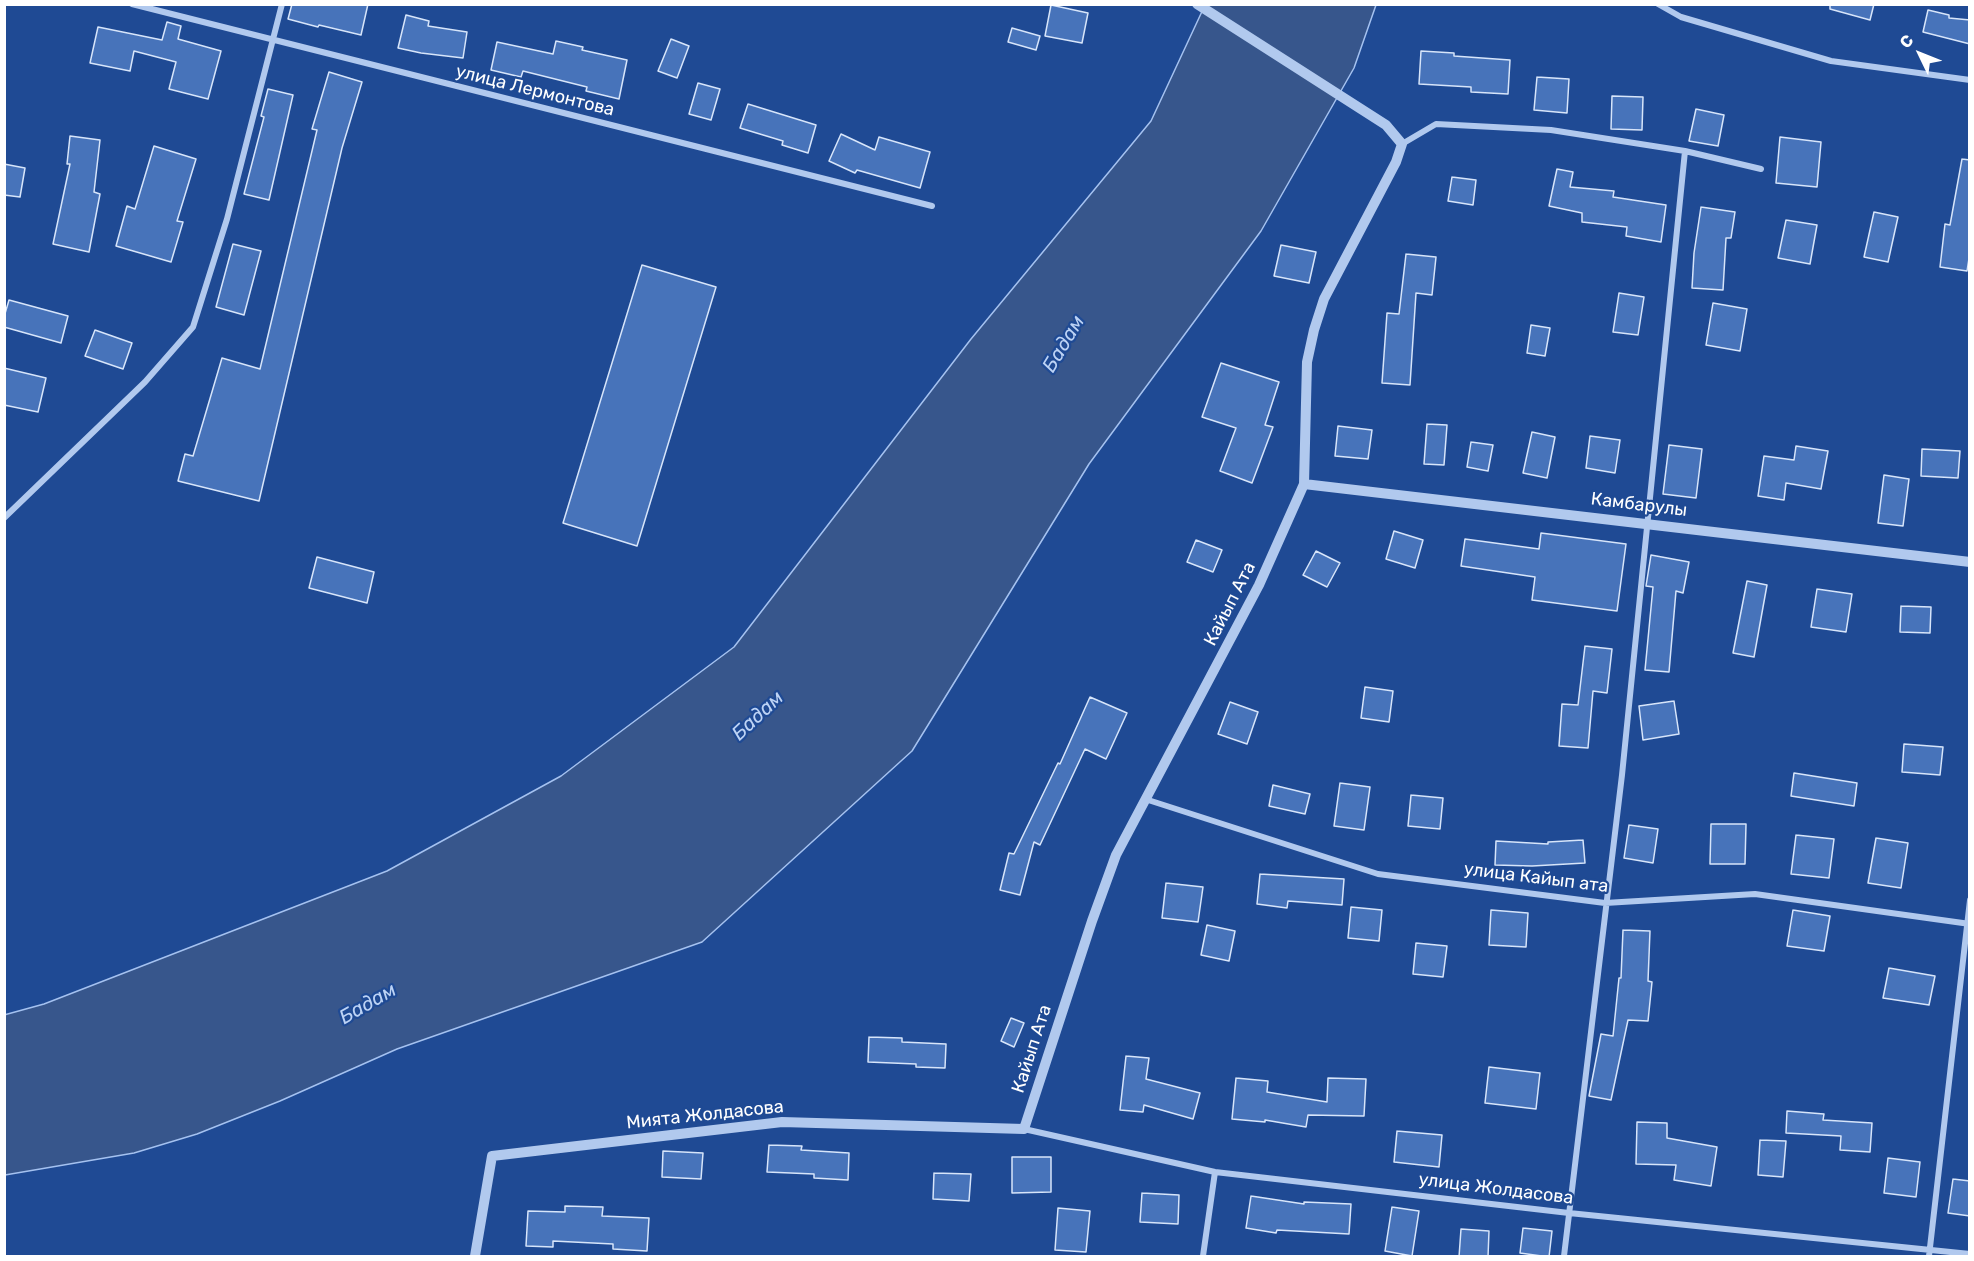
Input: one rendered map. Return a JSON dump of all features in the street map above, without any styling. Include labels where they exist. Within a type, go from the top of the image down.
[{"type":"street","name":"улица Лермонтова","points":[[132,4],[932,206]]},
{"type":"street","points":[[4,518],[145,382],[193,327],[227,219],[282,4]]},
{"type":"street","points":[[1197,4],[1386,125],[1402,144],[1436,124],[1551,130],[1685,151],[1761,169]]},
{"type":"street","points":[[1658,4],[1681,17],[1830,61],[1970,80]]},
{"type":"street","name":"Кайып Ата","points":[[1024,1128],[1112,866],[1145,799],[1259,585],[1304,484],[1307,362],[1314,330],[1324,299],[1396,162],[1402,144]]},
{"type":"street","points":[[1564,1257],[1622,775],[1685,151]]},
{"type":"street","name":"Камбарулы","points":[[1304,484],[1970,562]]},
{"type":"street","name":"улица Кайып ата","points":[[1145,799],[1378,874],[1605,903],[1755,894],[1968,924]]},
{"type":"street","points":[[1929,1253],[1970,900]]},
{"type":"street","name":"Мията Жолдасова","points":[[475,1257],[492,1156],[782,1122],[1024,1128]]},
{"type":"street","name":"улица Жолдасова","points":[[1024,1128],[1215,1172],[1929,1253],[1970,1254]]},
{"type":"street","points":[[1203,1257],[1215,1172]]},
{"type":"water","name":"Бадам","points":[[1205,5],[1376,5],[1354,68],[1261,231],[1089,464],[912,751],[702,942],[397,1049],[280,1101],[197,1134],[134,1153],[5,1175],[4,1015],[44,1004],[387,871],[561,776],[734,647],[971,339],[1151,121]]},
{"type":"building","points":[[292,4],[368,4],[361,35],[288,19]]},
{"type":"building","points":[[1830,4],[1874,4],[1870,20],[1830,9]]},
{"type":"building","points":[[1051,5],[1088,13],[1082,43],[1045,36]]},
{"type":"building","points":[[1928,10],[1949,15],[1949,18],[1970,20],[1970,44],[1923,32]]},
{"type":"building","points":[[406,15],[429,21],[428,26],[467,32],[463,58],[398,48]]},
{"type":"building","points":[[167,22],[181,26],[178,39],[221,51],[208,99],[169,89],[176,62],[134,51],[130,71],[90,63],[98,27],[162,40]]},
{"type":"building","points":[[1012,28],[1040,36],[1036,50],[1008,42]]},
{"type":"building","points":[[671,39],[689,46],[677,78],[658,71]]},
{"type":"building","points":[[556,41],[583,47],[582,50],[627,60],[619,99],[586,91],[587,87],[523,71],[521,77],[491,70],[497,42],[553,54]]},
{"type":"building","points":[[1421,51],[1510,60],[1508,94],[1471,92],[1471,87],[1419,84]]},
{"type":"building","points":[[329,72],[362,82],[342,148],[259,501],[178,481],[185,454],[193,456],[222,358],[260,369],[317,130],[312,129]]},
{"type":"building","points":[[1537,77],[1569,79],[1567,113],[1534,110]]},
{"type":"building","points":[[698,83],[720,89],[711,120],[689,114]]},
{"type":"building","points":[[268,89],[293,95],[269,200],[244,194],[264,117],[261,116]]},
{"type":"building","points":[[1612,96],[1643,97],[1642,130],[1611,129]]},
{"type":"building","points":[[748,104],[816,125],[808,153],[782,145],[783,141],[740,128]]},
{"type":"building","points":[[1696,109],[1724,115],[1718,146],[1689,141]]},
{"type":"building","points":[[841,134],[875,150],[879,137],[930,152],[920,188],[857,170],[855,173],[829,161]]},
{"type":"building","points":[[70,136],[100,140],[94,192],[100,194],[89,252],[53,244],[70,164],[67,164]]},
{"type":"building","points":[[1780,137],[1821,142],[1817,187],[1776,183]]},
{"type":"building","points":[[154,146],[196,159],[177,221],[183,222],[171,262],[116,246],[127,206],[135,209]]},
{"type":"building","points":[[1962,159],[1970,160],[1970,252],[1967,271],[1940,267],[1945,224],[1950,225]]},
{"type":"building","points":[[4,164],[25,168],[20,197],[4,195]]},
{"type":"building","points":[[1557,169],[1573,172],[1570,187],[1614,191],[1613,197],[1666,205],[1661,242],[1626,236],[1627,227],[1582,222],[1582,213],[1549,206]]},
{"type":"building","points":[[1452,177],[1476,180],[1473,205],[1448,201]]},
{"type":"building","points":[[1701,207],[1735,212],[1731,238],[1726,238],[1723,290],[1692,288],[1694,253]]},
{"type":"building","points":[[1874,212],[1898,217],[1888,262],[1864,257]]},
{"type":"building","points":[[1786,220],[1817,225],[1810,264],[1778,258]]},
{"type":"building","points":[[233,244],[261,251],[244,315],[216,307]]},
{"type":"building","points":[[1281,245],[1316,252],[1309,283],[1274,276]]},
{"type":"building","points":[[1406,254],[1436,257],[1432,295],[1416,293],[1410,385],[1382,383],[1387,313],[1399,314]]},
{"type":"building","points":[[642,265],[716,287],[637,546],[563,523]]},
{"type":"building","points":[[1619,293],[1644,297],[1638,335],[1613,332]]},
{"type":"building","points":[[9,300],[68,316],[61,343],[4,327],[4,317]]},
{"type":"building","points":[[1713,303],[1747,309],[1740,351],[1706,345]]},
{"type":"building","points":[[1531,325],[1550,328],[1545,356],[1527,353]]},
{"type":"building","points":[[95,330],[132,343],[123,369],[85,356]]},
{"type":"building","points":[[1221,363],[1279,382],[1265,425],[1273,427],[1252,483],[1220,471],[1236,428],[1202,417]]},
{"type":"building","points":[[4,368],[46,378],[38,412],[4,405]]},
{"type":"building","points":[[1427,424],[1447,425],[1444,465],[1424,464]]},
{"type":"building","points":[[1338,426],[1372,430],[1368,459],[1335,456]]},
{"type":"building","points":[[1532,432],[1555,437],[1547,478],[1523,473]]},
{"type":"building","points":[[1590,436],[1620,440],[1615,473],[1586,468]]},
{"type":"building","points":[[1471,442],[1493,445],[1488,471],[1467,467]]},
{"type":"building","points":[[1669,445],[1702,449],[1696,498],[1663,494]]},
{"type":"building","points":[[1796,446],[1828,451],[1821,489],[1786,483],[1784,500],[1758,496],[1764,456],[1794,460]]},
{"type":"building","points":[[1922,449],[1960,451],[1958,478],[1921,476]]},
{"type":"building","points":[[1884,475],[1909,479],[1903,526],[1878,523]]},
{"type":"building","points":[[1394,531],[1423,540],[1415,568],[1386,559]]},
{"type":"building","points":[[1541,533],[1626,544],[1617,611],[1532,600],[1535,577],[1461,566],[1465,539],[1539,549]]},
{"type":"building","points":[[1196,540],[1222,550],[1213,572],[1187,562]]},
{"type":"building","points":[[1316,551],[1340,563],[1327,587],[1303,575]]},
{"type":"building","points":[[1651,555],[1689,562],[1683,593],[1676,591],[1669,672],[1645,670],[1653,587],[1646,586]]},
{"type":"building","points":[[317,557],[374,572],[367,603],[309,588]]},
{"type":"building","points":[[1747,581],[1767,585],[1754,657],[1733,653]]},
{"type":"building","points":[[1817,589],[1852,594],[1846,632],[1811,627]]},
{"type":"building","points":[[1901,606],[1931,607],[1930,633],[1900,632]]},
{"type":"building","points":[[1585,646],[1612,649],[1607,693],[1593,691],[1588,748],[1559,746],[1562,704],[1578,705]]},
{"type":"building","points":[[1365,687],[1393,691],[1389,722],[1361,718]]},
{"type":"building","points":[[1090,697],[1127,713],[1106,759],[1085,749],[1040,845],[1034,842],[1020,895],[1000,890],[1009,853],[1014,854],[1058,763],[1060,764]]},
{"type":"building","points":[[1674,701],[1679,734],[1643,740],[1639,706]]},
{"type":"building","points":[[1230,702],[1258,712],[1247,744],[1218,734]]},
{"type":"building","points":[[1904,744],[1943,747],[1940,775],[1902,772]]},
{"type":"building","points":[[1794,773],[1857,783],[1854,806],[1791,796]]},
{"type":"building","points":[[1340,783],[1370,787],[1364,830],[1334,826]]},
{"type":"building","points":[[1273,785],[1310,794],[1305,814],[1269,806]]},
{"type":"building","points":[[1411,795],[1443,798],[1440,829],[1408,826]]},
{"type":"building","points":[[1711,824],[1746,824],[1745,864],[1710,864]]},
{"type":"building","points":[[1629,825],[1658,829],[1653,863],[1624,858]]},
{"type":"building","points":[[1796,835],[1834,839],[1829,878],[1791,874]]},
{"type":"building","points":[[1876,838],[1908,843],[1901,888],[1868,883]]},
{"type":"building","points":[[1583,840],[1585,863],[1532,866],[1495,865],[1496,841],[1548,844],[1548,842]]},
{"type":"building","points":[[1260,874],[1344,879],[1342,905],[1288,901],[1287,908],[1257,904]]},
{"type":"building","points":[[1166,883],[1203,887],[1198,922],[1162,918]]},
{"type":"building","points":[[1351,907],[1382,910],[1379,941],[1348,938]]},
{"type":"building","points":[[1491,910],[1528,913],[1526,947],[1489,945]]},
{"type":"building","points":[[1793,910],[1830,916],[1824,951],[1787,946]]},
{"type":"building","points":[[1207,925],[1235,931],[1229,961],[1201,955]]},
{"type":"building","points":[[1623,930],[1650,931],[1648,981],[1652,982],[1648,1021],[1628,1020],[1611,1100],[1589,1096],[1601,1034],[1613,1036],[1619,978],[1621,978]]},
{"type":"building","points":[[1416,943],[1447,946],[1443,977],[1413,974]]},
{"type":"building","points":[[1889,968],[1935,976],[1929,1005],[1883,998]]},
{"type":"building","points":[[1011,1018],[1024,1023],[1014,1047],[1001,1041]]},
{"type":"building","points":[[869,1037],[902,1038],[902,1042],[946,1044],[945,1068],[868,1062]]},
{"type":"building","points":[[1126,1056],[1149,1058],[1146,1079],[1200,1093],[1193,1119],[1144,1105],[1143,1112],[1120,1110]]},
{"type":"building","points":[[1489,1067],[1540,1073],[1536,1109],[1485,1103]]},
{"type":"building","points":[[1236,1078],[1268,1081],[1267,1092],[1327,1102],[1328,1078],[1366,1079],[1364,1116],[1308,1115],[1306,1127],[1265,1120],[1265,1122],[1232,1119]]},
{"type":"building","points":[[1787,1111],[1824,1114],[1823,1120],[1872,1123],[1870,1152],[1840,1150],[1841,1136],[1786,1133]]},
{"type":"building","points":[[1637,1122],[1667,1123],[1667,1138],[1717,1147],[1711,1186],[1674,1180],[1676,1165],[1636,1164]]},
{"type":"building","points":[[1397,1131],[1442,1135],[1439,1167],[1394,1162]]},
{"type":"building","points":[[1760,1140],[1786,1141],[1783,1177],[1758,1175]]},
{"type":"building","points":[[769,1145],[802,1146],[801,1150],[849,1153],[848,1180],[814,1178],[814,1174],[767,1172]]},
{"type":"building","points":[[663,1151],[703,1153],[701,1179],[662,1177]]},
{"type":"building","points":[[1012,1157],[1051,1157],[1051,1192],[1012,1193]]},
{"type":"building","points":[[1888,1158],[1920,1162],[1916,1197],[1884,1193]]},
{"type":"building","points":[[934,1173],[971,1174],[969,1201],[933,1199]]},
{"type":"building","points":[[1953,1179],[1970,1181],[1970,1216],[1948,1213]]},
{"type":"building","points":[[1142,1193],[1179,1195],[1178,1224],[1140,1222]]},
{"type":"building","points":[[1251,1196],[1304,1204],[1304,1202],[1351,1204],[1349,1234],[1277,1230],[1276,1233],[1246,1228]]},
{"type":"building","points":[[565,1206],[603,1207],[602,1216],[649,1218],[647,1251],[613,1249],[613,1244],[553,1241],[553,1247],[526,1246],[528,1211],[565,1212]]},
{"type":"building","points":[[1392,1207],[1419,1211],[1412,1256],[1385,1251]]},
{"type":"building","points":[[1058,1208],[1090,1211],[1086,1252],[1055,1250]]},
{"type":"building","points":[[1523,1228],[1552,1231],[1549,1257],[1520,1253]]},
{"type":"building","points":[[1461,1229],[1489,1231],[1488,1257],[1459,1257]]}]
